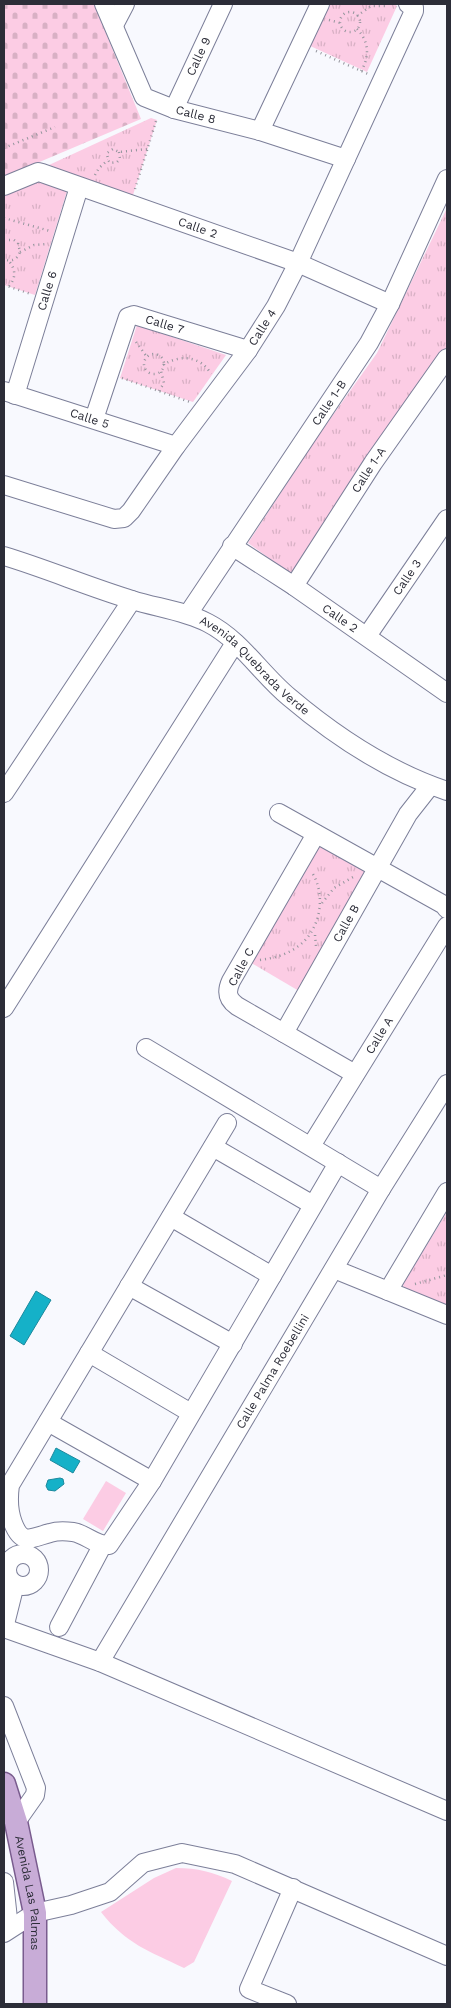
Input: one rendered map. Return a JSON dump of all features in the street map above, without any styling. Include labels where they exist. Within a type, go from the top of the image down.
[{"type":"main road","name":"Avenida Las Palmas","points":[[4,1784],[16,1822],[35,1913],[35,2004]]},
{"type":"street","name":"Calle 8","points":[[104,4],[144,97],[168,107],[260,131],[346,159]]},
{"type":"street","points":[[114,26],[125,4]]},
{"type":"street","name":"Calle 9","points":[[168,107],[223,4]]},
{"type":"street","points":[[260,131],[320,4]]},
{"type":"street","name":"Calle 4","points":[[4,485],[114,519],[124,518],[248,350],[276,306],[298,263],[414,11],[414,8],[408,4]]},
{"type":"street","name":"Calle 2","points":[[4,186],[38,172],[85,184],[298,263],[390,304]]},
{"type":"street","name":"Calle 1-B","points":[[188,614],[369,343],[390,304],[447,179]]},
{"type":"street","name":"Calle 6","points":[[10,393],[85,184]]},
{"type":"street","name":"Calle 7","points":[[94,419],[128,317],[134,315],[248,350]]},
{"type":"street","name":"Calle 1-A","points":[[294,586],[373,463],[447,358]]},
{"type":"street","name":"Calle 5","points":[[10,393],[176,446]]},
{"type":"street","name":"Calle 3","points":[[367,636],[447,519]]},
{"type":"street","name":"Calle 2","points":[[232,546],[294,586],[447,693]]},
{"type":"street","name":"Avenida Quebrada Verde","points":[[4,556],[132,600],[188,614],[209,624],[235,643],[288,696],[331,729],[363,750],[426,783],[447,791]]},
{"type":"street","points":[[4,793],[132,600]]},
{"type":"street","points":[[4,1008],[235,643]]},
{"type":"street","name":"Calle B","points":[[284,1033],[426,783]]},
{"type":"street","points":[[279,813],[444,905],[447,909]]},
{"type":"street","name":"Calle C","points":[[316,834],[231,981],[228,992],[231,1002],[237,1006],[355,1074]]},
{"type":"street","name":"Calle A","points":[[311,1146],[447,926]]},
{"type":"street","points":[[146,1048],[382,1189]]},
{"type":"street","name":"Calle Palma Roebellini","points":[[100,1662],[382,1189],[447,1084]]},
{"type":"street","points":[[227,1123],[10,1485],[8,1499],[10,1515],[17,1534],[26,1546],[39,1565],[37,1579],[25,1586],[15,1584],[8,1577],[7,1567],[12,1558],[26,1546],[51,1532],[74,1532],[102,1546],[108,1546],[152,1481],[338,1163]]},
{"type":"street","points":[[212,1147],[313,1205]]},
{"type":"street","points":[[388,1291],[447,1192]]},
{"type":"street","points":[[170,1217],[272,1276]]},
{"type":"street","points":[[334,1269],[447,1315]]},
{"type":"street","points":[[129,1286],[232,1344]]},
{"type":"street","points":[[89,1354],[191,1413]]},
{"type":"street","points":[[48,1422],[152,1481]]},
{"type":"street","points":[[59,1627],[102,1546]]},
{"type":"street","points":[[15,1584],[4,1628],[100,1662],[447,1811]]},
{"type":"street","points":[[4,1706],[36,1788],[35,1794],[16,1822]]},
{"type":"street","points":[[4,1882],[6,1931],[35,1913],[71,1905],[110,1892],[143,1863],[182,1853],[236,1864],[447,1956]]},
{"type":"street","points":[[287,2004],[249,1989],[293,1888]]},
{"type":"path","points":[[358,16],[371,6],[388,6]]},
{"type":"path","points":[[347,12],[352,12],[358,16],[360,21],[357,29],[348,32],[341,27],[340,18],[347,12]]},
{"type":"path","points":[[357,29],[364,38],[368,50],[366,61],[360,71]]},
{"type":"path","points":[[301,44],[383,80]]},
{"type":"path","points":[[132,197],[147,149],[168,107]]},
{"type":"path","points":[[4,148],[55,127]]},
{"type":"path","points":[[119,152],[118,162],[110,163],[106,157],[109,150],[119,152],[147,149]]},
{"type":"path","points":[[85,184],[108,160]]},
{"type":"path","points":[[4,218],[51,231],[44,253]]},
{"type":"path","points":[[4,240],[14,240],[18,243],[20,252]]},
{"type":"path","points":[[9,261],[18,257],[20,252],[34,245],[47,244]]},
{"type":"path","points":[[4,259],[13,265],[15,276],[9,286]]},
{"type":"path","points":[[4,285],[45,298]]},
{"type":"path","points":[[133,336],[147,357]]},
{"type":"path","points":[[159,391],[164,383],[161,371],[163,365],[162,358],[155,354],[147,357],[144,365],[149,372],[157,373],[161,371]]},
{"type":"path","points":[[163,365],[177,358],[191,358],[204,365],[213,377]]},
{"type":"path","points":[[109,374],[205,407]]},
{"type":"path","points":[[256,960],[286,954],[299,946],[309,936],[320,909],[318,884],[310,868]]},
{"type":"path","points":[[322,903],[341,883],[360,874]]},
{"type":"path","points":[[414,1284],[447,1275]]},
{"type":"green space","points":[[4,4],[94,4],[141,119],[4,177]]},
{"type":"green space","points":[[326,4],[393,4],[397,6],[367,72],[308,45]]},
{"type":"green space","points":[[151,118],[157,120],[132,198],[49,165]]},
{"type":"green space","points":[[35,181],[67,191],[35,295],[4,285],[4,196]]},
{"type":"green space","points":[[447,208],[447,346],[292,575],[248,543],[318,436],[377,353]]},
{"type":"green space","points":[[137,325],[226,355],[193,402],[120,378]]},
{"type":"green space","points":[[317,842],[368,871],[299,991],[248,961]]},
{"type":"green space","points":[[447,1212],[447,1307],[404,1289],[403,1284]]},
{"type":"green space","points":[[106,1481],[126,1493],[103,1531],[83,1519]]},
{"type":"green space","points":[[176,1868],[205,1871],[232,1881],[194,1962],[184,1968],[139,1946],[120,1932],[101,1912],[154,1878]]},
{"type":"water","points":[[36,1291],[51,1300],[24,1345],[10,1336]]},
{"type":"water","points":[[56,1448],[80,1461],[73,1473],[50,1460]]},
{"type":"water","points":[[63,1479],[64,1484],[55,1491],[48,1490],[46,1486],[48,1480]]}]
